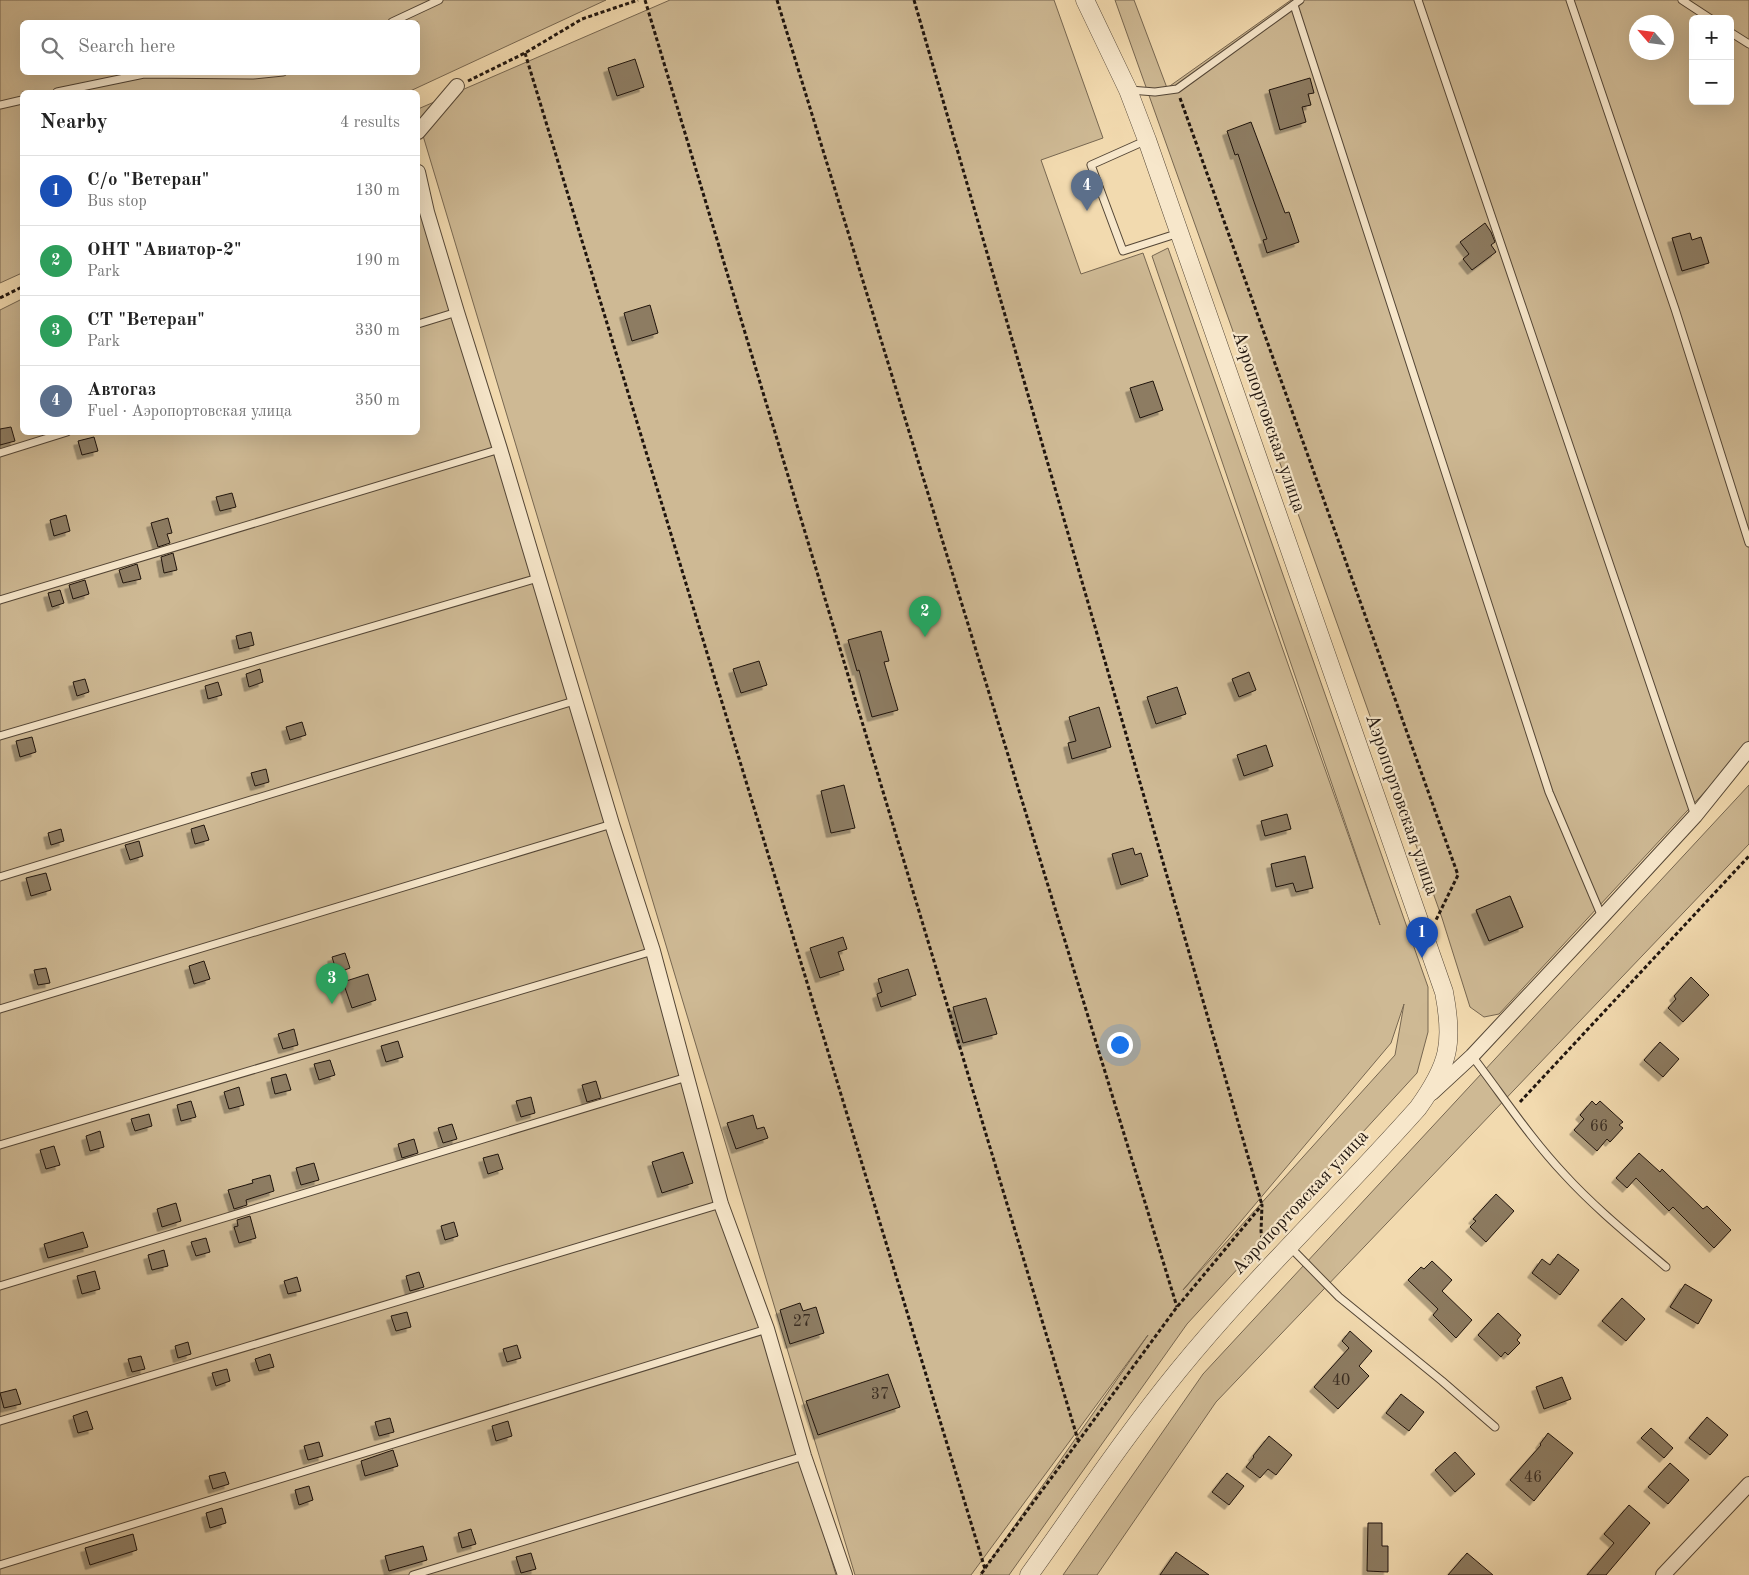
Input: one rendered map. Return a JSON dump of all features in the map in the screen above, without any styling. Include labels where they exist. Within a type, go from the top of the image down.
[{"type":"street","name":"Аэропортовская улица","points":[[1029,1575],[1179,1369],[1265,1271],[1418,1108],[1429,1093],[1441,1070],[1449,1040],[1448,1015],[1444,992],[1180,233],[1128,90],[1085,0]]},
{"type":"street","points":[[420,130],[457,86]]},
{"type":"street","points":[[420,181],[456,312],[500,450],[574,701],[653,951],[721,1204],[767,1329],[804,1456],[845,1575]]},
{"type":"street","points":[[1418,1108],[1472,1056],[1602,917],[1695,816],[1747,754]]},
{"type":"street","points":[[1663,1575],[1749,1484]]},
{"type":"lane","points":[[396,20],[439,0]]},
{"type":"lane","points":[[1418,0],[1695,816]]},
{"type":"lane","points":[[1570,0],[1675,309],[1749,543]]},
{"type":"lane","points":[[1682,0],[1705,15]]},
{"type":"lane","points":[[1128,90],[1156,92],[1177,90],[1297,2],[1549,792],[1602,917]]},
{"type":"lane","points":[[1734,35],[1749,44]]},
{"type":"lane","points":[[67,90],[139,75]]},
{"type":"lane","points":[[0,105],[20,100]]},
{"type":"lane","points":[[1147,140],[1091,165],[1123,251],[1180,233]]},
{"type":"lane","points":[[420,323],[456,312]]},
{"type":"lane","points":[[0,453],[57,435]]},
{"type":"lane","points":[[0,600],[500,450]]},
{"type":"lane","points":[[0,736],[538,578]]},
{"type":"lane","points":[[0,877],[574,701]]},
{"type":"lane","points":[[0,1009],[612,824]]},
{"type":"lane","points":[[0,1146],[653,951]]},
{"type":"lane","points":[[1472,1056],[1563,1174],[1594,1205],[1666,1267]]},
{"type":"lane","points":[[0,1286],[687,1077]]},
{"type":"lane","points":[[0,1421],[721,1204]]},
{"type":"lane","points":[[1289,1246],[1339,1298],[1442,1381],[1495,1427]]},
{"type":"lane","points":[[0,1565],[767,1329]]},
{"type":"lane","points":[[413,1575],[804,1456]]},
{"type":"path","points":[[457,86],[525,53],[582,20],[638,0]]},
{"type":"path","points":[[645,0],[1078,1440]]},
{"type":"path","points":[[777,0],[1177,1307]]},
{"type":"path","points":[[914,0],[1262,1205],[1261,1231],[1265,1271]]},
{"type":"path","points":[[525,53],[985,1568]]},
{"type":"path","points":[[1177,90],[1458,875],[1426,941]]},
{"type":"path","points":[[0,298],[20,288]]},
{"type":"path","points":[[1513,1110],[1749,856]]},
{"type":"path","points":[[980,1575],[1177,1307],[1262,1205]]},
{"type":"shaded area","points":[[0,0],[606,0],[412,90],[20,90],[20,274],[0,283]]},
{"type":"shaded area","points":[[670,0],[1054,0],[1103,138],[1041,160],[1081,274],[1143,253],[1380,925],[1152,256],[1168,248],[1428,987],[1428,1032],[1417,1073],[1187,1324],[1009,1575],[980,1575],[1148,1335],[971,1575],[855,1575],[420,126],[420,108]],"holes":[[[1404,1004],[1395,1055],[1183,1290],[1391,1043]]]},
{"type":"shaded area","points":[[1115,0],[1134,0],[1167,88],[1291,0],[1749,0],[1749,744],[1499,1014],[1484,1017],[1470,1007],[1442,918]],"holes":[[[1510,896],[1523,927],[1489,941],[1476,911]]]},
{"type":"shaded area","points":[[420,192],[836,1575],[0,1575],[0,310],[20,300],[20,435],[420,435]]},
{"type":"shaded area","points":[[1749,785],[1749,844],[1216,1402],[1097,1575],[1063,1575],[1203,1374]]},
{"type":"building","points":[[635,59],[644,87],[617,96],[608,68]]},
{"type":"building","points":[[1310,78],[1314,93],[1308,94],[1311,105],[1302,107],[1306,122],[1280,130],[1269,90]]},
{"type":"building","points":[[1251,122],[1285,213],[1289,212],[1299,242],[1267,253],[1263,240],[1267,239],[1238,154],[1235,155],[1227,131]]},
{"type":"building","points":[[1485,223],[1495,242],[1491,245],[1496,252],[1472,270],[1463,259],[1469,254],[1460,242]]},
{"type":"building","points":[[1690,233],[1692,240],[1701,237],[1709,263],[1682,271],[1672,238]]},
{"type":"building","points":[[650,305],[658,333],[632,341],[624,313]]},
{"type":"building","points":[[1153,381],[1163,410],[1140,418],[1130,388]]},
{"type":"building","points":[[11,427],[15,441],[0,445],[0,429]]},
{"type":"building","points":[[94,437],[98,451],[82,455],[78,441]]},
{"type":"building","points":[[232,493],[236,507],[220,511],[216,497]]},
{"type":"building","points":[[66,515],[70,531],[54,536],[50,520]]},
{"type":"building","points":[[168,518],[172,533],[167,534],[170,543],[158,547],[151,523]]},
{"type":"building","points":[[173,553],[177,570],[164,573],[161,557]]},
{"type":"building","points":[[137,564],[141,579],[123,583],[119,570]]},
{"type":"building","points":[[85,580],[89,594],[73,599],[69,585]]},
{"type":"building","points":[[60,590],[64,603],[52,607],[48,593]]},
{"type":"building","points":[[881,631],[889,661],[884,662],[898,710],[872,717],[859,670],[857,671],[848,640]]},
{"type":"building","points":[[251,632],[254,645],[239,649],[236,636]]},
{"type":"building","points":[[759,661],[767,685],[741,693],[733,669]]},
{"type":"building","points":[[260,669],[263,682],[249,687],[246,674]]},
{"type":"building","points":[[1249,672],[1256,690],[1239,697],[1232,679]]},
{"type":"building","points":[[85,679],[89,692],[77,696],[73,682]]},
{"type":"building","points":[[218,682],[222,695],[208,699],[205,686]]},
{"type":"building","points":[[1177,687],[1186,714],[1156,724],[1147,697]]},
{"type":"building","points":[[1099,707],[1111,747],[1072,759],[1068,743],[1076,741],[1069,717]]},
{"type":"building","points":[[302,722],[306,735],[290,740],[286,727]]},
{"type":"building","points":[[32,737],[36,752],[20,757],[16,741]]},
{"type":"building","points":[[1266,745],[1273,766],[1244,776],[1237,755]]},
{"type":"building","points":[[266,769],[269,782],[255,786],[251,773]]},
{"type":"building","points":[[844,785],[855,828],[831,833],[821,791]]},
{"type":"building","points":[[1287,814],[1291,829],[1265,836],[1261,821]]},
{"type":"building","points":[[204,825],[209,840],[195,844],[191,829]]},
{"type":"building","points":[[61,829],[64,841],[51,845],[48,833]]},
{"type":"building","points":[[139,841],[143,856],[130,860],[125,845]]},
{"type":"building","points":[[1133,848],[1135,855],[1141,853],[1148,876],[1121,885],[1112,854]]},
{"type":"building","points":[[1305,856],[1313,888],[1296,892],[1293,883],[1276,887],[1271,864]]},
{"type":"building","points":[[46,873],[51,890],[31,896],[26,878]]},
{"type":"building","points":[[1510,896],[1523,927],[1489,941],[1476,910]]},
{"type":"building","points":[[843,937],[847,949],[838,952],[844,970],[820,978],[810,948]]},
{"type":"building","points":[[345,953],[350,968],[337,973],[332,957]]},
{"type":"building","points":[[204,961],[210,979],[194,984],[189,966]]},
{"type":"building","points":[[46,968],[50,983],[38,985],[34,970]]},
{"type":"building","points":[[908,969],[916,995],[881,1007],[877,994],[882,992],[878,979]]},
{"type":"building","points":[[368,974],[376,1000],[352,1008],[343,982]]},
{"type":"building","points":[[1691,977],[1709,995],[1683,1022],[1668,1008],[1676,999],[1674,996]]},
{"type":"building","points":[[986,998],[997,1034],[963,1043],[953,1007]]},
{"type":"building","points":[[294,1029],[298,1045],[283,1049],[278,1034]]},
{"type":"building","points":[[398,1041],[403,1057],[386,1062],[381,1046]]},
{"type":"building","points":[[1660,1042],[1679,1059],[1663,1077],[1644,1060]]},
{"type":"building","points":[[330,1060],[335,1075],[319,1080],[314,1064]]},
{"type":"building","points":[[286,1074],[291,1090],[275,1094],[271,1078]]},
{"type":"building","points":[[596,1081],[601,1098],[587,1102],[582,1085]]},
{"type":"building","points":[[239,1087],[244,1105],[229,1109],[224,1092]]},
{"type":"building","points":[[531,1097],[535,1113],[521,1117],[516,1101]]},
{"type":"building","points":[[191,1101],[196,1117],[181,1121],[177,1105]]},
{"type":"building","points":[[1592,1101],[1596,1105],[1600,1101],[1623,1122],[1619,1125],[1623,1128],[1610,1142],[1607,1139],[1597,1151],[1574,1130],[1584,1119],[1580,1115]]},
{"type":"building","points":[[149,1114],[152,1126],[135,1131],[131,1119]]},
{"type":"building","points":[[753,1115],[757,1129],[764,1127],[768,1138],[736,1149],[727,1123]]},
{"type":"building","points":[[452,1124],[457,1139],[443,1143],[438,1128]]},
{"type":"building","points":[[100,1131],[104,1147],[90,1151],[86,1136]]},
{"type":"building","points":[[414,1139],[418,1153],[402,1158],[398,1144]]},
{"type":"building","points":[[54,1146],[60,1165],[46,1169],[40,1150]]},
{"type":"building","points":[[683,1152],[693,1183],[662,1193],[652,1162]]},
{"type":"building","points":[[1639,1153],[1660,1172],[1662,1169],[1703,1209],[1707,1206],[1731,1230],[1714,1248],[1673,1207],[1669,1211],[1636,1178],[1627,1188],[1616,1178]]},
{"type":"building","points":[[498,1154],[503,1169],[488,1174],[483,1158]]},
{"type":"building","points":[[314,1163],[319,1180],[301,1185],[296,1168]]},
{"type":"building","points":[[270,1175],[274,1191],[246,1200],[247,1205],[234,1209],[228,1190],[253,1183],[252,1180]]},
{"type":"building","points":[[1496,1194],[1514,1211],[1486,1242],[1470,1227],[1476,1221],[1473,1219]]},
{"type":"building","points":[[176,1203],[181,1221],[162,1227],[157,1209]]},
{"type":"building","points":[[250,1216],[256,1238],[239,1243],[234,1227],[238,1226],[237,1220]]},
{"type":"building","points":[[454,1222],[458,1236],[445,1240],[441,1226]]},
{"type":"building","points":[[83,1232],[88,1247],[48,1258],[44,1244]]},
{"type":"building","points":[[206,1238],[210,1252],[196,1256],[191,1242]]},
{"type":"building","points":[[164,1250],[168,1266],[152,1270],[148,1255]]},
{"type":"building","points":[[1558,1254],[1579,1270],[1560,1295],[1532,1273],[1542,1259],[1550,1265]]},
{"type":"building","points":[[1432,1261],[1452,1280],[1442,1291],[1472,1320],[1456,1338],[1433,1315],[1438,1309],[1408,1280],[1421,1267],[1424,1269]]},
{"type":"building","points":[[95,1271],[100,1289],[82,1294],[77,1276]]},
{"type":"building","points":[[419,1272],[424,1287],[410,1291],[406,1276]]},
{"type":"building","points":[[297,1277],[301,1291],[288,1294],[284,1281]]},
{"type":"building","points":[[1685,1284],[1712,1300],[1698,1324],[1670,1307]]},
{"type":"building","points":[[1622,1298],[1645,1319],[1626,1341],[1602,1321]]},
{"type":"building","points":[[800,1303],[803,1311],[816,1307],[824,1333],[790,1344],[780,1310]]},
{"type":"building","points":[[407,1312],[411,1327],[396,1331],[391,1316]]},
{"type":"building","points":[[1498,1313],[1521,1335],[1517,1340],[1520,1343],[1508,1355],[1505,1352],[1501,1357],[1478,1335]]},
{"type":"building","points":[[1350,1331],[1372,1351],[1359,1366],[1369,1376],[1338,1409],[1314,1387],[1349,1348],[1342,1341]]},
{"type":"building","points":[[188,1342],[191,1354],[178,1358],[175,1346]]},
{"type":"building","points":[[517,1345],[521,1358],[507,1362],[503,1349]]},
{"type":"building","points":[[270,1354],[274,1367],[259,1371],[255,1359]]},
{"type":"building","points":[[141,1356],[145,1369],[132,1372],[128,1359]]},
{"type":"building","points":[[227,1369],[230,1381],[216,1386],[212,1373]]},
{"type":"building","points":[[888,1374],[900,1407],[818,1435],[806,1401]]},
{"type":"building","points":[[1562,1377],[1571,1399],[1544,1409],[1536,1387]]},
{"type":"building","points":[[16,1389],[21,1404],[4,1408],[0,1393]]},
{"type":"building","points":[[1401,1394],[1424,1412],[1409,1431],[1386,1413]]},
{"type":"building","points":[[87,1411],[93,1429],[78,1433],[73,1416]]},
{"type":"building","points":[[1707,1417],[1728,1435],[1710,1455],[1689,1438]]},
{"type":"building","points":[[390,1418],[394,1432],[379,1436],[375,1422]]},
{"type":"building","points":[[508,1421],[512,1436],[496,1441],[492,1426]]},
{"type":"building","points":[[1651,1428],[1673,1448],[1664,1458],[1641,1438]]},
{"type":"building","points":[[1548,1433],[1573,1453],[1534,1501],[1510,1480],[1541,1445]]},
{"type":"building","points":[[1269,1436],[1292,1455],[1276,1475],[1268,1469],[1260,1478],[1246,1467]]},
{"type":"building","points":[[319,1442],[323,1456],[308,1460],[304,1446]]},
{"type":"building","points":[[393,1450],[398,1466],[365,1476],[361,1461]]},
{"type":"building","points":[[1455,1452],[1475,1474],[1455,1492],[1435,1470]]},
{"type":"building","points":[[1670,1463],[1689,1480],[1668,1504],[1648,1487]]},
{"type":"building","points":[[225,1472],[229,1484],[213,1489],[209,1476]]},
{"type":"building","points":[[1227,1473],[1244,1486],[1229,1505],[1212,1492]]},
{"type":"building","points":[[309,1486],[313,1500],[299,1505],[295,1490]]},
{"type":"building","points":[[1629,1505],[1650,1523],[1606,1575],[1587,1575],[1614,1543],[1604,1534]]},
{"type":"building","points":[[222,1508],[226,1523],[210,1528],[206,1513]]},
{"type":"building","points":[[1368,1523],[1382,1523],[1382,1546],[1388,1546],[1388,1572],[1367,1571]]},
{"type":"building","points":[[471,1529],[476,1544],[462,1548],[458,1533]]},
{"type":"building","points":[[133,1534],[137,1550],[90,1565],[85,1548]]},
{"type":"building","points":[[423,1546],[427,1560],[389,1571],[385,1556]]},
{"type":"building","points":[[1176,1552],[1209,1575],[1160,1575]]},
{"type":"building","points":[[531,1553],[536,1569],[521,1573],[516,1557]]},
{"type":"building","points":[[1467,1553],[1493,1575],[1448,1575]]},
{"type":"place","name":"Автогаз","points":[[1087,211]]},
{"type":"place","name":"ОНТ \"Авиатор-2\"","points":[[925,637]]},
{"type":"place","name":"С/о \"Ветеран\"","points":[[1422,958]]},
{"type":"place","name":"СТ \"Ветеран\"","points":[[332,1004]]}]
